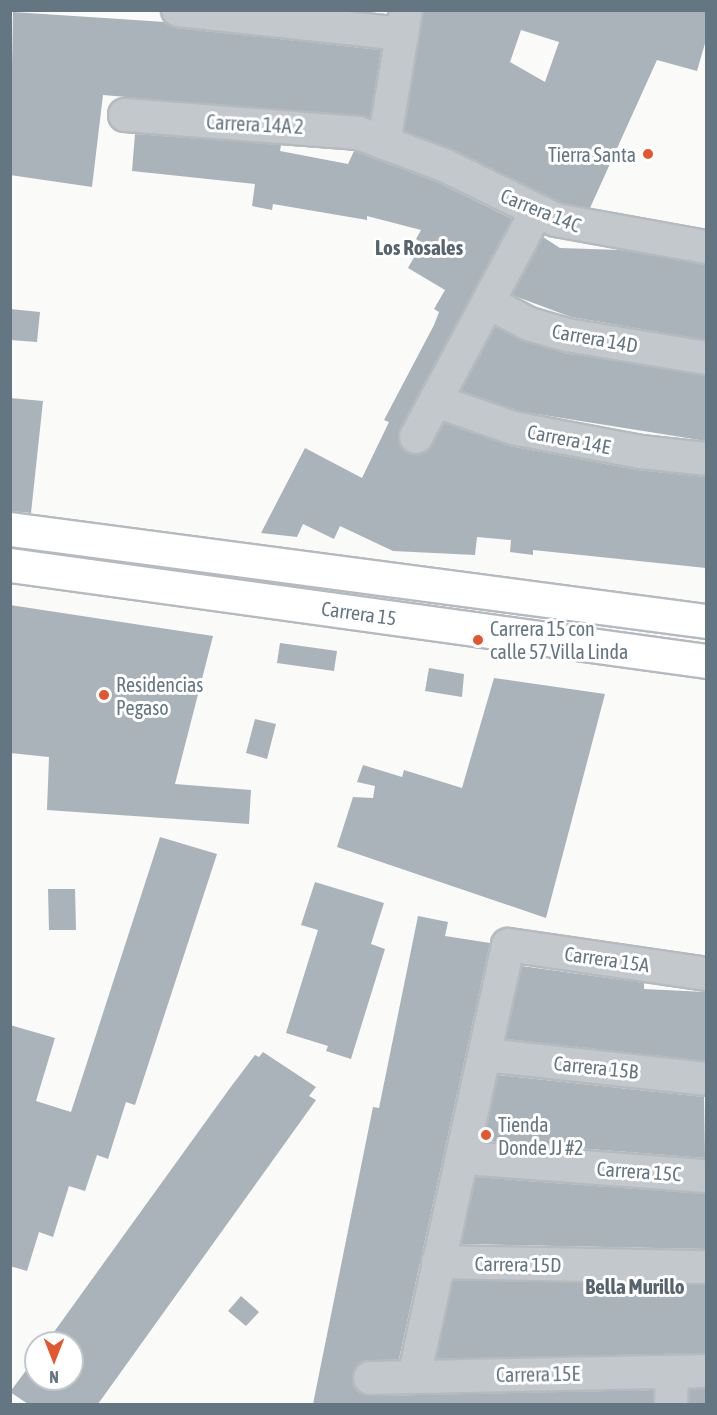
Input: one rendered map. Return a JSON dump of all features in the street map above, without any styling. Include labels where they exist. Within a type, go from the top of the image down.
[{"type":"main road","name":"Carrera 15","points":[[10,530],[706,621]]},
{"type":"main road","name":"Carrera 15","points":[[10,565],[706,661]]},
{"type":"main road","points":[[387,617],[393,580]]},
{"type":"street","points":[[178,10],[404,22],[384,143]]},
{"type":"street","name":"Carrera 14A 2","points":[[125,115],[330,129],[384,143]]},
{"type":"street","name":"Carrera 14C","points":[[384,143],[446,166],[536,212],[580,228],[706,248]]},
{"type":"street","points":[[416,437],[536,212]]},
{"type":"street","name":"Carrera 14D","points":[[489,303],[529,324],[567,335],[706,358]]},
{"type":"street","name":"Carrera 14E","points":[[436,401],[513,428],[641,452],[706,459]]},
{"type":"street","name":"Carrera 15A","points":[[486,1055],[508,945],[706,974]]},
{"type":"street","points":[[414,1377],[486,1055]]},
{"type":"street","name":"Carrera 15B","points":[[486,1055],[706,1080]]},
{"type":"street","name":"Carrera 15C","points":[[464,1158],[706,1176]]},
{"type":"street","name":"Carrera 15D","points":[[438,1262],[706,1268]]},
{"type":"street","name":"Carrera 15E","points":[[370,1377],[706,1371]]},
{"type":"street","points":[[671,1404],[672,1372]]},
{"type":"building","points":[[424,10],[706,10],[706,40],[697,71],[657,60],[590,208],[562,203],[404,131]],"holes":[[[521,30],[559,42],[545,82],[510,62]]]},
{"type":"building","points":[[13,12],[165,22],[176,28],[381,50],[370,118],[103,95],[92,187],[10,175]]},
{"type":"building","points":[[135,134],[281,145],[280,151],[348,164],[354,151],[439,183],[512,219],[400,429],[400,446],[408,453],[425,453],[444,423],[510,446],[638,470],[706,477],[706,568],[533,550],[533,555],[510,552],[511,540],[477,537],[475,555],[393,551],[340,526],[334,539],[303,524],[297,537],[261,533],[305,448],[362,478],[389,422],[384,420],[434,325],[439,312],[434,309],[445,290],[408,268],[422,243],[416,239],[421,230],[367,216],[367,220],[273,204],[272,210],[252,206],[255,184],[132,171]]},
{"type":"building","points":[[543,237],[560,248],[620,250],[706,264],[706,340],[571,317],[512,295]]},
{"type":"building","points":[[10,309],[40,312],[37,342],[10,340]]},
{"type":"building","points":[[495,327],[564,353],[706,375],[706,441],[518,411],[461,391]]},
{"type":"building","points":[[10,398],[43,401],[31,513],[10,511]]},
{"type":"building","name":"Residencias Pegaso","points":[[10,605],[213,636],[175,784],[251,790],[249,824],[47,810],[49,757],[10,753]]},
{"type":"building","points":[[280,643],[337,651],[334,671],[277,663]]},
{"type":"building","points":[[429,668],[464,674],[462,697],[425,691]]},
{"type":"building","points":[[494,678],[605,694],[546,918],[337,847],[353,797],[373,798],[375,786],[357,782],[363,765],[402,777],[404,770],[462,788]]},
{"type":"building","points":[[255,719],[276,724],[267,759],[246,753]]},
{"type":"building","points":[[160,837],[217,854],[135,1105],[126,1102],[108,1159],[97,1155],[85,1191],[69,1186],[53,1237],[39,1232],[27,1271],[10,1266],[10,1025],[55,1038],[36,1101],[71,1112]]},
{"type":"building","points":[[315,882],[384,903],[371,944],[385,949],[351,1059],[326,1051],[328,1046],[286,1033],[318,930],[301,925]]},
{"type":"building","points":[[48,889],[75,889],[76,930],[49,930]]},
{"type":"building","points":[[418,916],[448,922],[445,936],[490,943],[399,1359],[361,1362],[354,1370],[354,1387],[370,1396],[653,1390],[653,1404],[313,1404],[373,1107],[379,1108]]},
{"type":"building","points":[[522,966],[644,983],[644,989],[706,992],[706,1061],[506,1039]]},
{"type":"building","points":[[263,1052],[316,1087],[309,1096],[316,1100],[98,1404],[28,1404],[10,1392],[24,1373],[24,1391],[84,1391],[84,1331],[55,1331],[230,1088],[255,1055],[259,1057]]},
{"type":"building","points":[[498,1075],[704,1097],[705,1158],[484,1141]]},
{"type":"building","points":[[476,1177],[705,1194],[705,1249],[461,1244]]},
{"type":"building","points":[[453,1280],[706,1285],[706,1353],[436,1359]]},
{"type":"building","points":[[241,1296],[259,1312],[246,1326],[228,1311]]},
{"type":"building","points":[[689,1389],[706,1389],[706,1404],[689,1404]]},
{"type":"place","name":"Tierra Santa","points":[[648,154]]},
{"type":"place","name":"Carrera 15 con calle 57 Villa Linda","points":[[478,640]]},
{"type":"place","name":"Residencias Pegaso","points":[[104,695]]},
{"type":"place","name":"Tienda Donde JJ #2","points":[[486,1135]]},
{"type":"district","name":"Los Rosales","points":[[419,247]]},
{"type":"district","name":"Bella Murillo","points":[[635,1286]]}]
